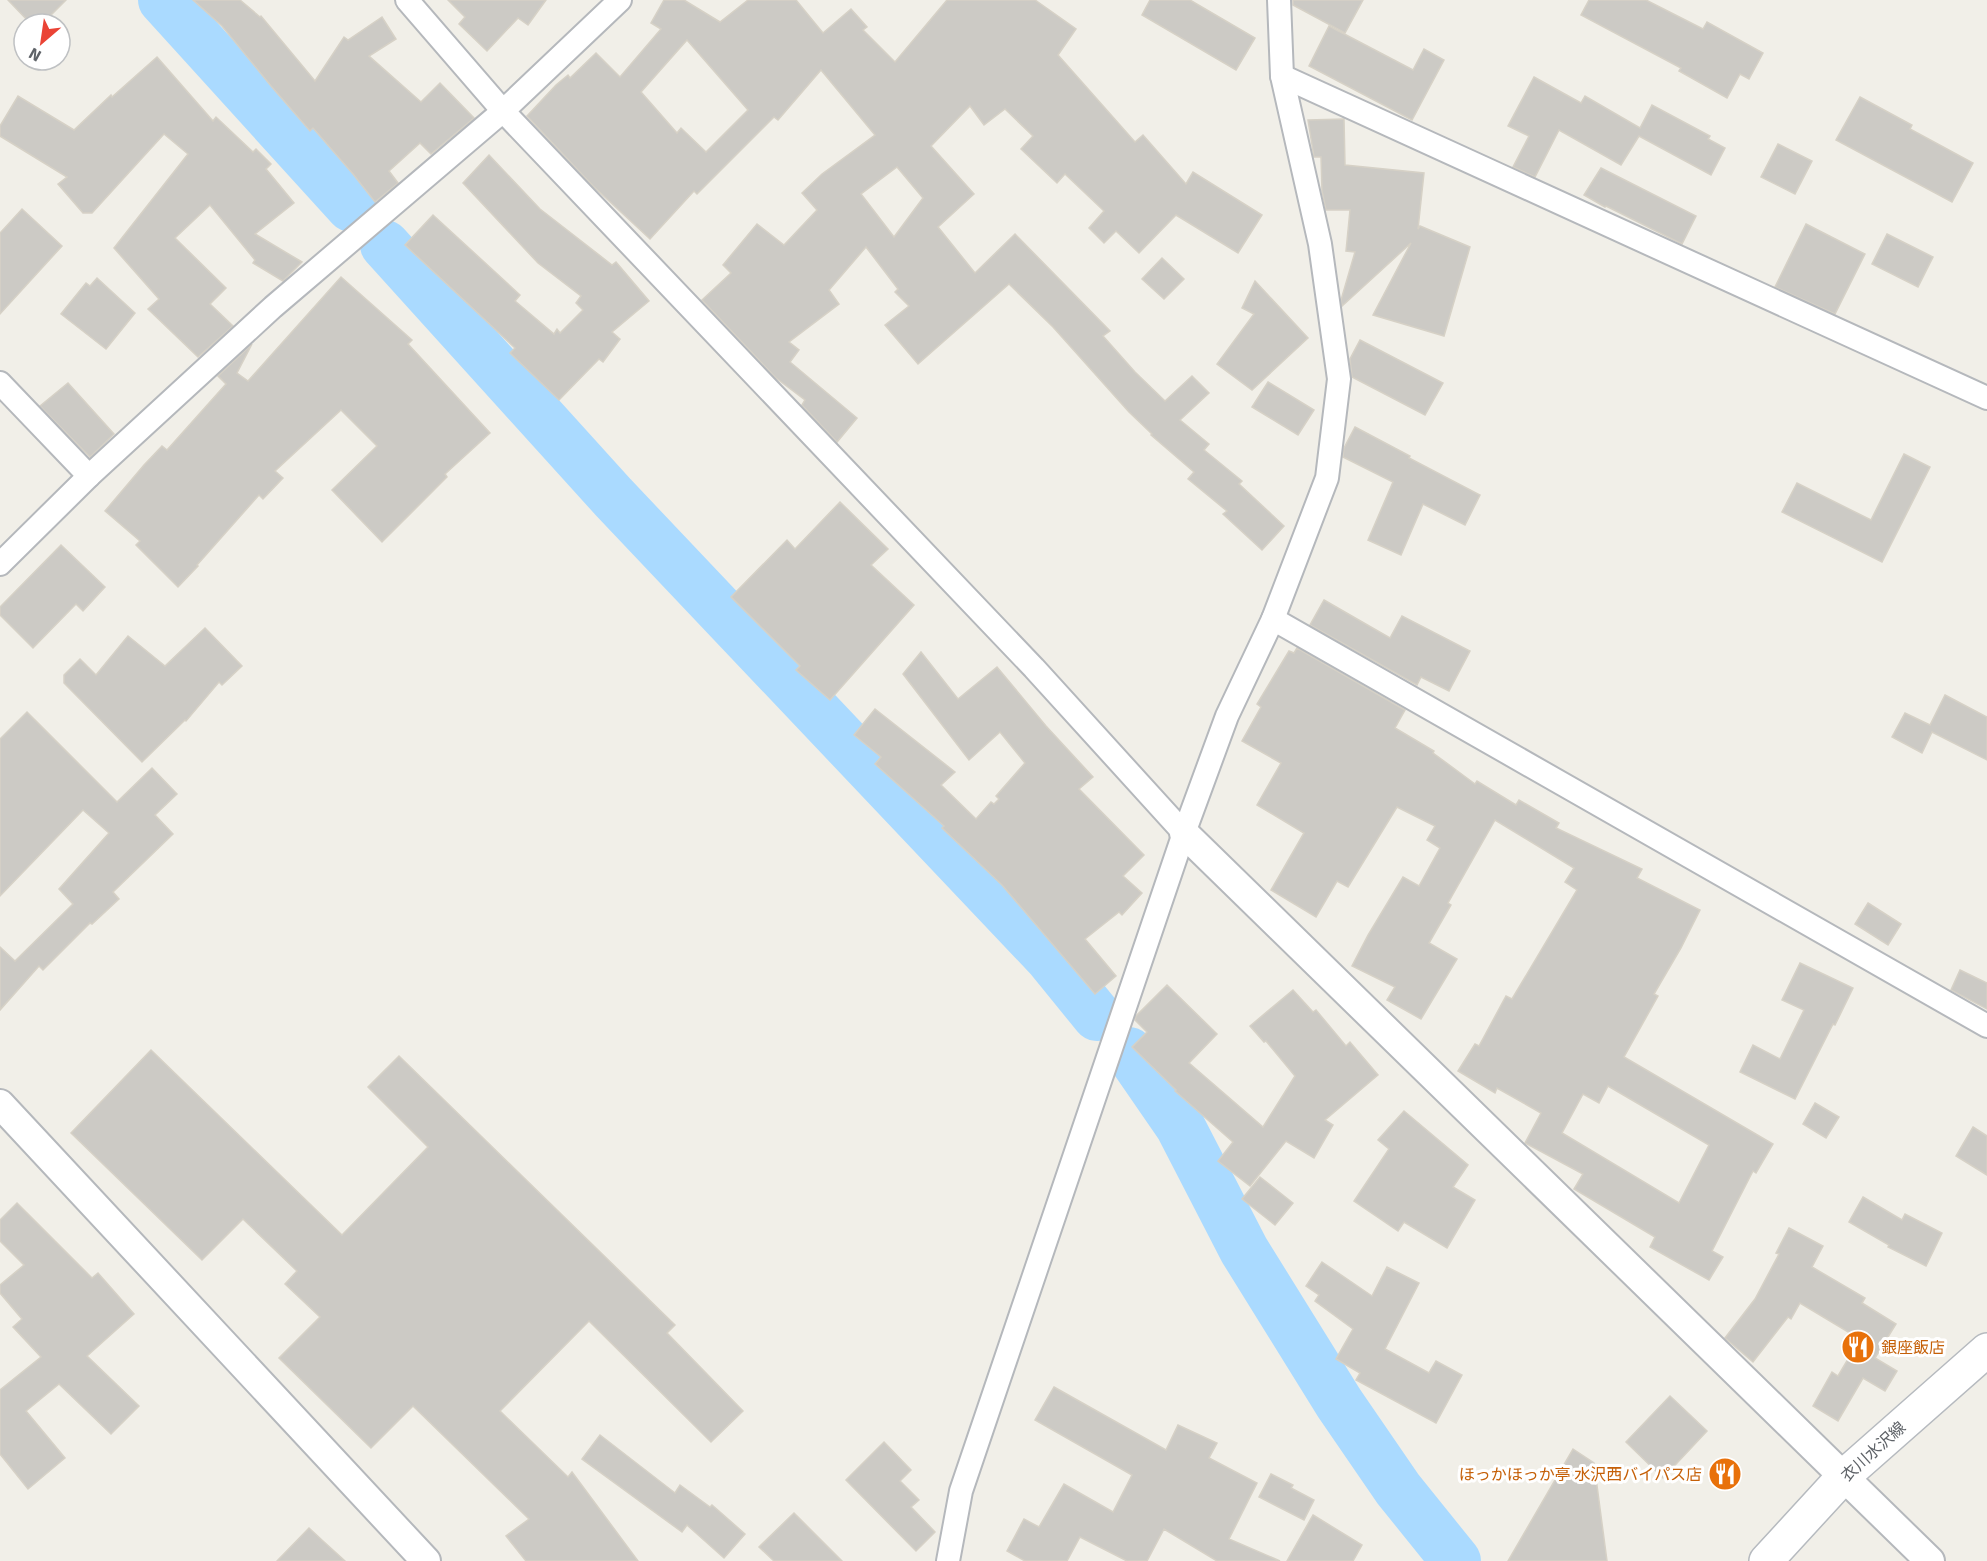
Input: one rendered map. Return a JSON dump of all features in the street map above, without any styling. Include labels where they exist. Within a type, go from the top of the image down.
[{"type":"main road","name":"衣川水沢線","points":[[1766,1561],[1844,1476],[1987,1350]]},
{"type":"street","points":[[407,0],[503,111],[1034,668],[1184,833],[1930,1561]]},
{"type":"street","points":[[0,564],[89,476],[273,307],[503,111],[620,0]]},
{"type":"street","points":[[948,1561],[961,1491],[1184,833],[1227,716],[1273,619],[1327,478],[1339,380],[1320,244],[1282,76],[1279,0]]},
{"type":"street","points":[[1282,76],[1987,398]]},
{"type":"street","points":[[0,383],[89,476]]},
{"type":"street","points":[[1273,619],[1987,1026]]},
{"type":"street","points":[[0,1104],[426,1561]]},
{"type":"building","points":[[8,0],[66,0],[54,12],[20,12]]},
{"type":"building","points":[[193,0],[240,0],[261,16],[315,81],[344,37],[348,40],[382,17],[396,39],[369,56],[421,102],[440,83],[474,118],[431,154],[420,143],[389,171],[398,183],[375,202],[313,128],[310,131],[222,26]]},
{"type":"building","points":[[448,0],[546,0],[528,25],[518,18],[487,51],[459,24],[465,17]]},
{"type":"building","points":[[664,0],[684,0],[720,22],[748,0],[796,0],[823,33],[851,9],[867,27],[863,30],[895,62],[947,0],[1035,0],[1076,29],[1058,55],[1135,142],[1143,135],[1186,184],[1193,172],[1262,215],[1238,253],[1176,215],[1139,253],[1116,231],[1104,243],[1089,228],[1104,211],[1065,174],[1057,183],[1021,149],[1033,136],[1005,109],[984,125],[970,106],[931,146],[974,194],[938,227],[975,273],[1015,234],[1110,331],[1103,336],[1165,401],[1192,376],[1209,393],[1180,420],[1209,444],[1204,450],[1242,481],[1239,484],[1284,526],[1262,550],[1223,514],[1227,511],[1188,479],[1194,472],[1151,435],[1053,327],[1009,284],[918,364],[885,325],[909,306],[895,292],[898,289],[866,247],[829,290],[839,304],[789,342],[799,350],[790,362],[857,418],[837,442],[802,405],[805,400],[776,378],[702,300],[731,273],[723,265],[757,224],[784,245],[817,210],[802,193],[822,174],[875,135],[821,70],[778,120],[774,117],[697,194],[694,191],[650,239],[593,186],[527,116],[556,85],[568,75],[570,78],[596,53],[620,77],[661,29],[651,23]],"holes":[[[687,40],[748,110],[706,152],[681,128],[677,133],[641,92]],[[897,167],[923,198],[894,237],[861,194]]]},
{"type":"building","points":[[1150,0],[1190,0],[1255,38],[1236,70],[1142,15]]},
{"type":"building","points":[[1293,0],[1363,0],[1345,33],[1293,5]]},
{"type":"building","points":[[1589,0],[1646,0],[1703,29],[1707,22],[1763,53],[1749,79],[1740,74],[1727,98],[1679,71],[1681,68],[1581,15]]},
{"type":"building","points":[[1329,26],[1413,70],[1424,49],[1444,60],[1412,120],[1309,66]]},
{"type":"building","points":[[157,57],[213,121],[216,117],[253,152],[256,149],[271,164],[266,169],[294,203],[255,234],[302,262],[283,281],[253,263],[255,260],[210,205],[175,238],[226,288],[210,304],[233,326],[198,357],[148,309],[159,299],[114,248],[188,154],[164,134],[92,213],[83,213],[58,184],[67,177],[0,136],[0,126],[18,96],[74,130],[111,95],[112,97]]},
{"type":"building","points":[[1534,77],[1581,103],[1585,96],[1640,128],[1652,105],[1710,136],[1708,139],[1725,148],[1711,175],[1639,136],[1621,165],[1559,130],[1535,177],[1513,167],[1529,136],[1508,126]]},
{"type":"building","points":[[1860,97],[1912,125],[1910,129],[1973,163],[1952,202],[1836,140]]},
{"type":"building","points":[[1344,119],[1345,165],[1424,173],[1418,229],[1420,226],[1470,247],[1444,336],[1373,315],[1411,243],[1342,306],[1341,300],[1355,252],[1346,251],[1350,210],[1326,210],[1322,191],[1321,157],[1314,157],[1308,120]]},
{"type":"building","points":[[1778,144],[1812,161],[1795,194],[1761,177]]},
{"type":"building","points":[[489,155],[540,209],[612,265],[616,262],[649,301],[612,332],[620,339],[603,362],[599,359],[559,400],[510,353],[515,348],[405,245],[433,215],[520,295],[515,301],[554,334],[557,329],[560,333],[583,310],[576,303],[581,296],[538,263],[463,183]]},
{"type":"building","points":[[1601,168],[1696,216],[1682,244],[1584,195]]},
{"type":"building","points":[[22,209],[62,246],[0,314],[0,233]]},
{"type":"building","points":[[1806,224],[1865,254],[1835,314],[1775,287]]},
{"type":"building","points":[[1887,234],[1933,257],[1918,287],[1872,264]]},
{"type":"building","points":[[1162,258],[1184,279],[1164,299],[1142,279]]},
{"type":"building","points":[[341,277],[412,340],[408,344],[490,433],[445,474],[447,477],[382,542],[332,490],[377,446],[341,410],[275,471],[283,478],[263,499],[259,495],[178,587],[136,545],[140,541],[105,511],[162,446],[167,450],[226,384],[218,376],[252,344],[237,373],[248,381]]},
{"type":"building","points":[[97,278],[135,313],[106,349],[61,314],[86,283],[90,286]]},
{"type":"building","points":[[1255,281],[1308,338],[1252,390],[1217,364],[1254,314],[1242,308]]},
{"type":"building","points":[[1360,340],[1443,383],[1425,415],[1352,377],[1350,359]]},
{"type":"building","points":[[1268,382],[1314,410],[1298,435],[1252,407]]},
{"type":"building","points":[[68,383],[114,434],[90,457],[40,406]]},
{"type":"building","points":[[1355,427],[1480,495],[1465,525],[1423,504],[1401,555],[1368,540],[1393,482],[1343,457],[1344,448]]},
{"type":"building","points":[[1904,454],[1930,467],[1882,562],[1782,512],[1797,483],[1871,520]]},
{"type":"building","points":[[840,502],[888,549],[871,565],[914,605],[830,700],[796,670],[800,666],[731,597],[787,540],[795,549]]},
{"type":"building","points":[[61,545],[105,587],[83,611],[76,604],[33,648],[0,615],[0,607]]},
{"type":"building","points":[[1324,600],[1390,638],[1402,616],[1470,651],[1449,691],[1421,677],[1417,685],[1310,625]]},
{"type":"building","points":[[205,628],[242,666],[222,685],[219,682],[186,721],[142,762],[64,683],[64,675],[80,659],[96,675],[128,636],[165,666]]},
{"type":"building","points":[[1297,648],[1405,710],[1395,728],[1434,751],[1433,753],[1475,784],[1477,781],[1516,805],[1519,800],[1559,823],[1556,828],[1642,869],[1637,878],[1700,910],[1654,994],[1658,996],[1624,1057],[1773,1144],[1756,1173],[1753,1171],[1712,1251],[1723,1257],[1709,1280],[1650,1247],[1655,1237],[1574,1189],[1583,1174],[1525,1143],[1541,1113],[1497,1088],[1495,1093],[1458,1071],[1475,1044],[1479,1046],[1506,996],[1512,999],[1577,890],[1565,882],[1574,868],[1495,820],[1448,903],[1451,905],[1429,943],[1457,959],[1421,1019],[1387,1000],[1395,987],[1352,966],[1403,877],[1419,886],[1440,848],[1427,840],[1435,826],[1397,807],[1348,887],[1337,881],[1316,917],[1271,890],[1304,833],[1257,805],[1281,763],[1242,741],[1261,707],[1257,704],[1289,651],[1294,653]],"holes":[[[1608,1086],[1709,1145],[1679,1203],[1562,1133],[1583,1094],[1599,1103]]]},
{"type":"building","points":[[921,652],[958,699],[997,667],[1046,726],[1093,777],[1079,789],[1144,855],[1123,876],[1142,893],[1122,915],[1119,912],[1085,939],[1116,976],[1095,994],[1002,885],[942,828],[944,826],[875,764],[881,757],[854,735],[875,709],[955,772],[941,785],[976,819],[991,802],[994,804],[999,799],[996,796],[1025,763],[1000,732],[969,760],[903,674]]},
{"type":"building","points":[[1945,695],[1987,717],[1987,760],[1932,732],[1922,753],[1892,737],[1905,713],[1930,725]]},
{"type":"building","points":[[27,712],[117,802],[152,768],[177,794],[155,815],[173,834],[113,892],[119,899],[92,924],[90,923],[43,970],[39,966],[0,1010],[0,947],[15,961],[73,904],[59,889],[109,833],[83,810],[0,896],[0,739]]},
{"type":"building","points":[[1868,903],[1901,924],[1888,945],[1855,924]]},
{"type":"building","points":[[1800,963],[1853,988],[1795,1099],[1740,1072],[1753,1045],[1780,1059],[1804,1010],[1782,1000]]},
{"type":"building","points":[[1960,970],[1987,983],[1987,1009],[1951,990]]},
{"type":"building","points":[[1167,985],[1217,1034],[1189,1063],[1263,1127],[1295,1076],[1266,1041],[1264,1042],[1250,1026],[1293,990],[1313,1012],[1316,1010],[1346,1046],[1350,1042],[1378,1075],[1325,1120],[1333,1125],[1314,1158],[1286,1141],[1250,1186],[1218,1161],[1233,1142],[1175,1091],[1132,1047],[1147,1032],[1135,1020],[1136,1016]]},
{"type":"building","points":[[151,1050],[342,1235],[428,1147],[368,1087],[399,1056],[675,1325],[667,1333],[743,1411],[711,1442],[589,1321],[500,1411],[568,1477],[572,1472],[638,1561],[526,1561],[506,1536],[529,1519],[413,1406],[371,1448],[279,1358],[320,1317],[285,1284],[297,1271],[243,1219],[202,1260],[71,1133]]},
{"type":"building","points":[[1815,1103],[1839,1117],[1826,1138],[1803,1124]]},
{"type":"building","points":[[1404,1111],[1468,1165],[1453,1187],[1475,1200],[1447,1248],[1404,1222],[1398,1231],[1354,1201],[1389,1149],[1378,1140]]},
{"type":"building","points":[[1973,1127],[1987,1136],[1987,1175],[1956,1156]]},
{"type":"building","points":[[1260,1177],[1293,1203],[1275,1225],[1242,1199]]},
{"type":"building","points":[[1863,1197],[1902,1220],[1905,1214],[1942,1233],[1926,1266],[1888,1247],[1889,1245],[1849,1222]]},
{"type":"building","points":[[17,1203],[92,1278],[98,1273],[134,1314],[87,1356],[139,1406],[111,1434],[59,1384],[26,1411],[65,1458],[28,1489],[0,1454],[0,1390],[41,1357],[13,1327],[22,1319],[0,1293],[0,1285],[24,1265],[0,1241],[0,1220]]},
{"type":"building","points":[[1789,1228],[1823,1246],[1812,1267],[1865,1298],[1862,1303],[1896,1324],[1875,1358],[1897,1371],[1885,1391],[1863,1378],[1838,1421],[1813,1406],[1832,1372],[1838,1376],[1860,1339],[1800,1303],[1791,1319],[1788,1317],[1753,1362],[1725,1338],[1755,1299],[1779,1254],[1776,1253]]},
{"type":"building","points":[[1322,1262],[1372,1296],[1387,1267],[1419,1283],[1385,1349],[1429,1373],[1436,1361],[1462,1375],[1436,1423],[1356,1380],[1360,1373],[1336,1359],[1353,1329],[1315,1301],[1319,1295],[1306,1286]]},
{"type":"building","points":[[1054,1387],[1166,1450],[1178,1425],[1217,1443],[1209,1458],[1257,1483],[1229,1539],[1280,1561],[1217,1561],[1164,1529],[1147,1561],[1127,1561],[1080,1537],[1067,1561],[1025,1561],[1007,1551],[1024,1519],[1039,1527],[1064,1484],[1113,1512],[1132,1475],[1035,1420]]},
{"type":"building","points":[[1670,1396],[1707,1431],[1663,1478],[1626,1442]]},
{"type":"building","points":[[600,1435],[675,1493],[680,1485],[710,1507],[712,1505],[745,1534],[724,1558],[687,1525],[682,1532],[582,1459]]},
{"type":"building","points":[[884,1442],[911,1470],[900,1481],[919,1500],[911,1507],[935,1532],[916,1551],[846,1480]]},
{"type":"building","points":[[1573,1449],[1594,1463],[1607,1561],[1508,1561]]},
{"type":"building","points":[[1271,1474],[1293,1485],[1291,1488],[1314,1500],[1304,1520],[1259,1497]]},
{"type":"building","points":[[794,1513],[842,1561],[774,1561],[759,1547]]},
{"type":"building","points":[[1313,1515],[1362,1545],[1353,1561],[1287,1561]]},
{"type":"building","points":[[309,1528],[323,1541],[345,1561],[277,1561]]},
{"type":"waterway","points":[[163,0],[351,207]]},
{"type":"waterway","points":[[385,245],[613,497],[1049,957],[1097,1016]]},
{"type":"waterway","points":[[1129,1052],[1180,1126],[1244,1250],[1339,1403],[1398,1489],[1456,1561]]},
{"type":"place","name":"銀座飯店","points":[[1858,1347]]},
{"type":"place","name":"ほっかほっか亭 水沢西バイパス店","points":[[1725,1474]]}]
